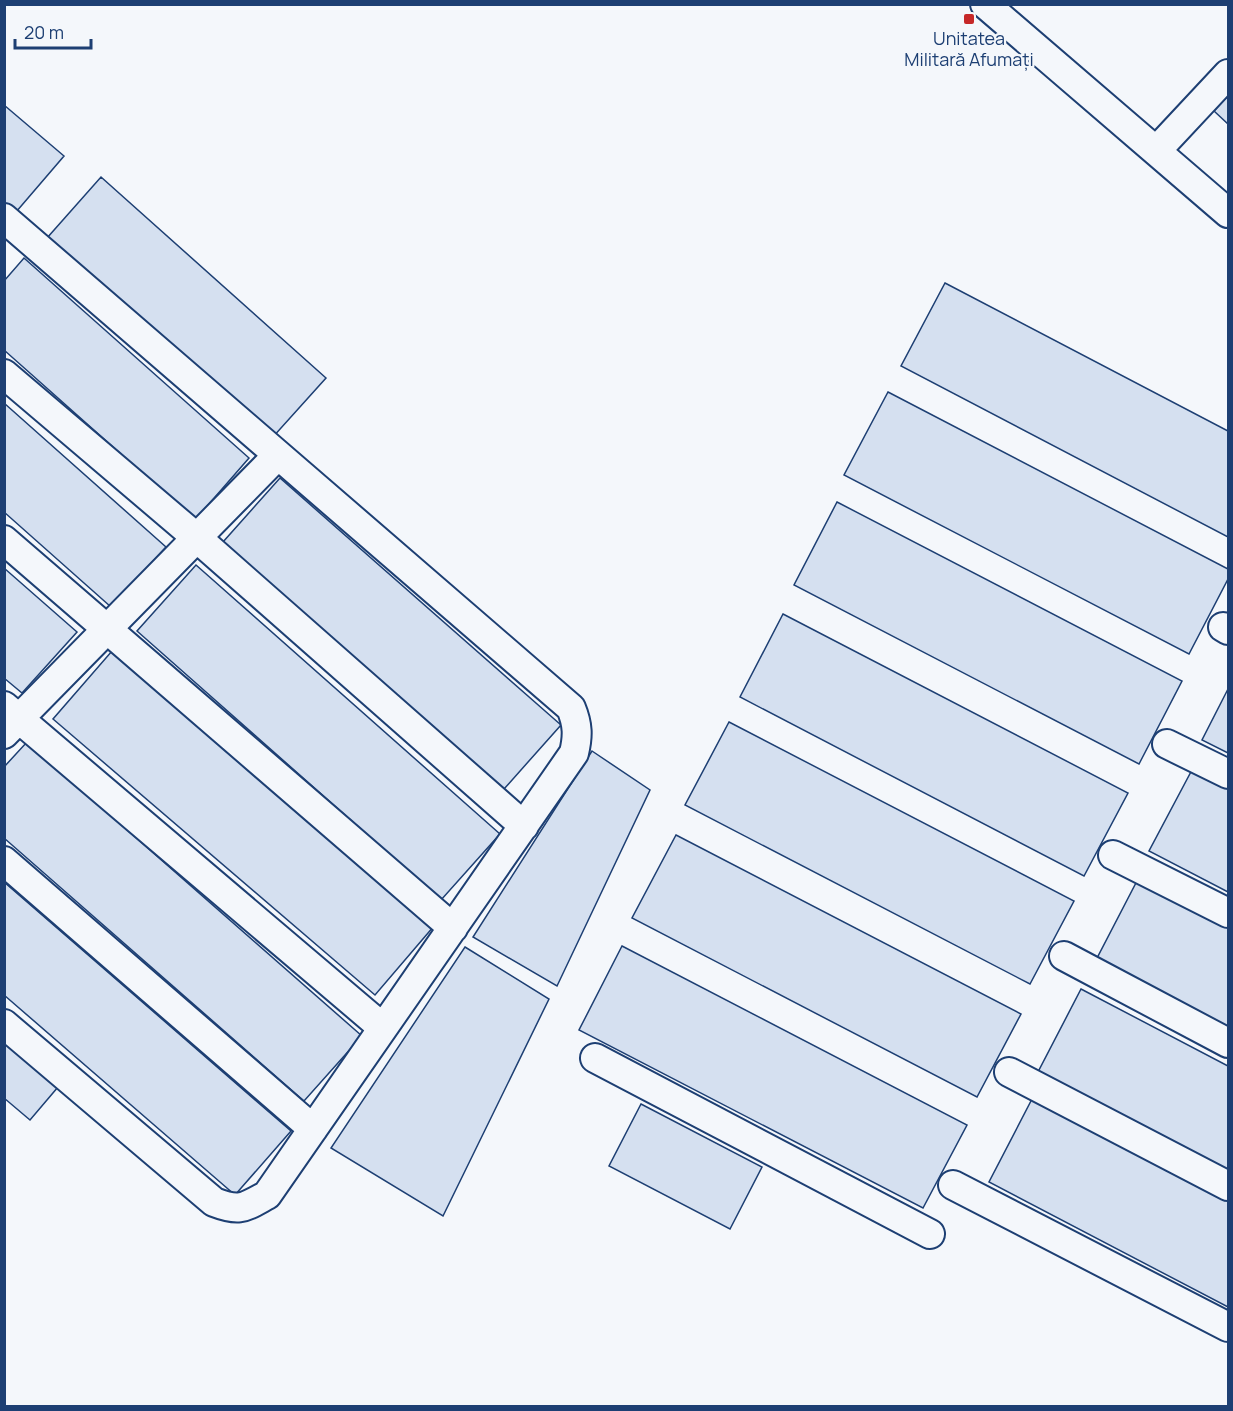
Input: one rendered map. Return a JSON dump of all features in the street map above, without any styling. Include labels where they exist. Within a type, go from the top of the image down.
[{"type":"street","points":[[985,4],[1228,213]]},
{"type":"street","points":[[1157,150],[1228,74]]},
{"type":"street","points":[[4,1024],[214,1202],[232,1209],[246,1207],[267,1195],[574,753],[578,737],[577,722],[571,708],[278,455],[9,230]]},
{"type":"street","points":[[4,374],[196,538],[524,826]]},
{"type":"street","points":[[278,455],[106,630],[9,719],[383,1028]]},
{"type":"street","points":[[4,540],[453,928]]},
{"type":"street","points":[[1167,744],[1228,774]]},
{"type":"street","points":[[1113,855],[1228,913]]},
{"type":"street","points":[[4,861],[313,1129]]},
{"type":"street","points":[[1064,956],[1228,1043]]},
{"type":"street","points":[[596,1058],[930,1234]]},
{"type":"street","points":[[1009,1072],[1228,1186]]},
{"type":"street","points":[[953,1185],[1228,1327]]},
{"type":"building","points":[[1228,96],[1228,124],[1214,111]]},
{"type":"building","points":[[4,105],[64,156],[10,219],[4,215]]},
{"type":"building","points":[[101,177],[326,378],[272,438],[47,238]]},
{"type":"building","points":[[24,258],[249,458],[195,520],[4,350],[4,281]]},
{"type":"building","points":[[945,283],[1228,431],[1228,537],[901,366]]},
{"type":"building","points":[[888,392],[1228,569],[1228,579],[1189,654],[844,475]]},
{"type":"building","points":[[4,403],[166,547],[111,607],[4,512]]},
{"type":"building","points":[[280,478],[561,725],[504,789],[223,542]]},
{"type":"building","points":[[837,502],[1182,681],[1139,764],[794,585]]},
{"type":"building","points":[[196,565],[500,834],[441,900],[137,631]]},
{"type":"building","points":[[4,568],[77,632],[22,693],[4,678]]},
{"type":"building","points":[[783,614],[1128,793],[1084,876],[740,697]]},
{"type":"building","points":[[112,651],[434,926],[375,995],[53,719]]},
{"type":"building","points":[[1228,689],[1228,753],[1202,740]]},
{"type":"building","points":[[729,722],[1074,901],[1030,984],[685,805]]},
{"type":"building","points":[[27,742],[362,1036],[304,1101],[4,838],[4,767]]},
{"type":"building","points":[[592,751],[650,790],[557,986],[473,937]]},
{"type":"building","points":[[1193,768],[1228,787],[1228,892],[1149,851]]},
{"type":"building","points":[[676,835],[1021,1014],[977,1097],[632,918]]},
{"type":"building","points":[[1138,879],[1228,926],[1228,1032],[1095,962]]},
{"type":"building","points":[[4,882],[291,1131],[235,1195],[4,995]]},
{"type":"building","points":[[622,946],[967,1125],[923,1208],[579,1030]]},
{"type":"building","points":[[465,947],[549,999],[443,1216],[331,1148]]},
{"type":"building","points":[[1081,989],[1228,1066],[1228,1171],[1038,1072]]},
{"type":"building","points":[[4,1041],[58,1087],[30,1120],[4,1098]]},
{"type":"building","points":[[1032,1099],[1228,1201],[1228,1307],[989,1182]]},
{"type":"building","points":[[641,1104],[762,1167],[730,1229],[609,1166]]},
{"type":"place","name":"Unitatea Militară Afumați","points":[[969,19]]}]
